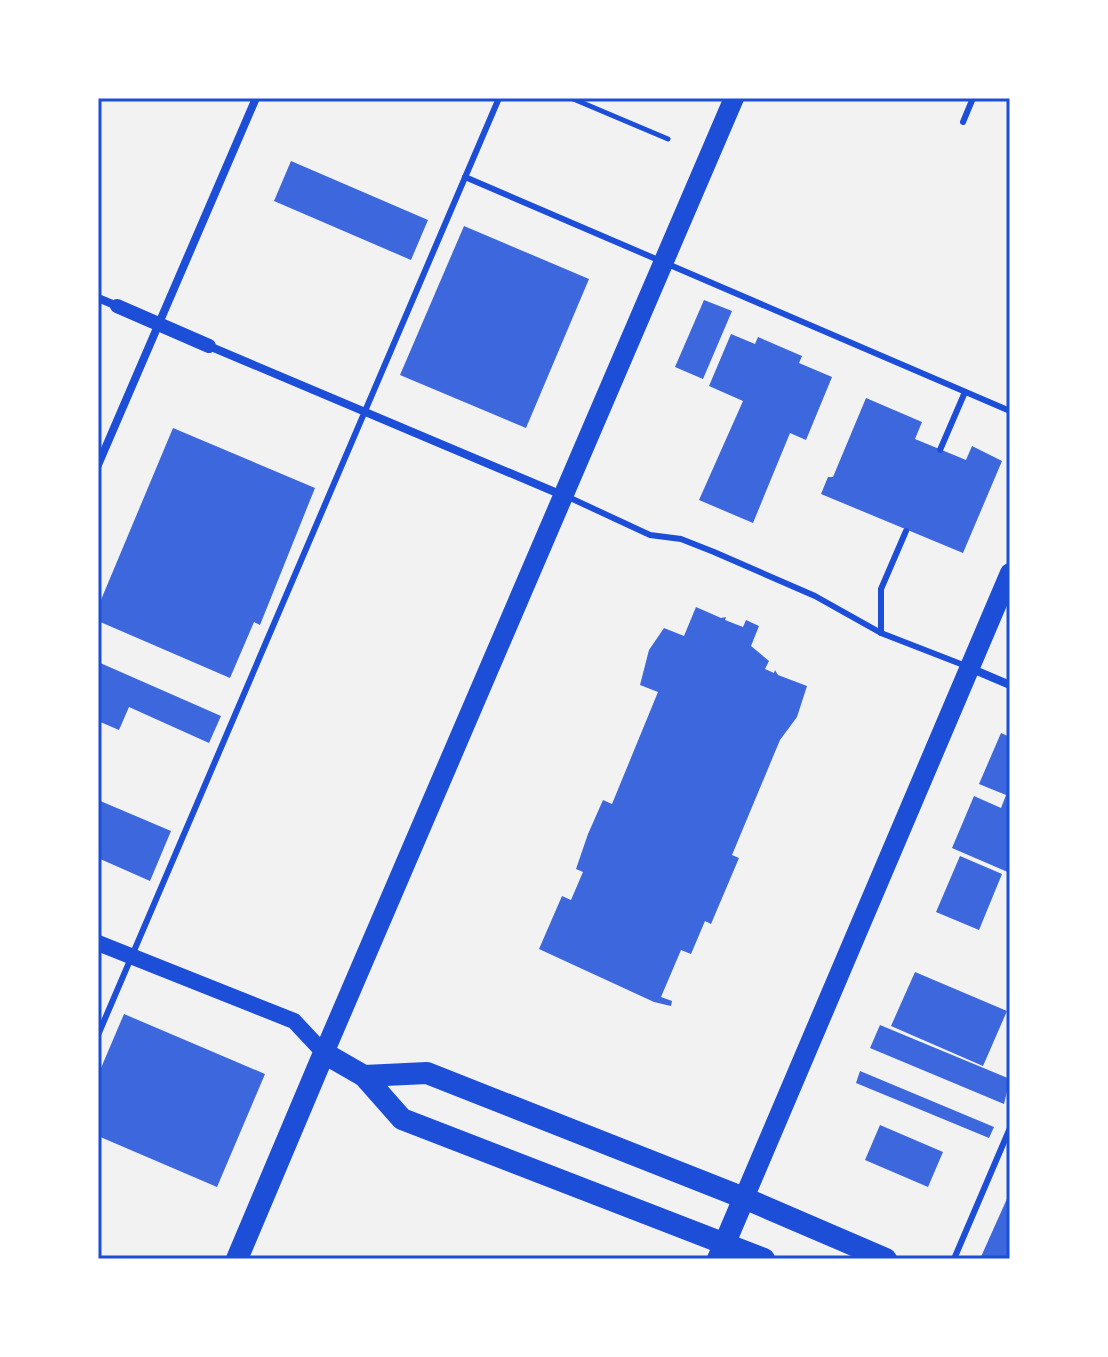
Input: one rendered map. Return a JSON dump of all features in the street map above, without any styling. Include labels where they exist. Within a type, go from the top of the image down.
[{"type":"highway","points":[[237,1259],[324,1053],[364,1076],[402,1119],[721,1251],[764,1259]]},
{"type":"highway","points":[[364,1076],[427,1073],[744,1198],[886,1259]]},
{"type":"highway","points":[[721,1251],[744,1198]]},
{"type":"main road","points":[[98,943],[294,1021],[324,1053],[734,98]]},
{"type":"main road","points":[[744,1198],[1010,573]]},
{"type":"street","points":[[98,465],[256,98]]},
{"type":"street","points":[[98,298],[563,495]]},
{"type":"street","points":[[969,668],[1010,685]]},
{"type":"lane","points":[[98,1035],[499,98]]},
{"type":"lane","points":[[963,122],[973,98]]},
{"type":"lane","points":[[465,177],[1010,411]]},
{"type":"lane","points":[[940,450],[965,392]]},
{"type":"lane","points":[[563,495],[650,535],[681,539],[815,596],[881,633],[969,668]]},
{"type":"lane","points":[[881,633],[881,589],[906,531]]},
{"type":"lane","points":[[954,1259],[1010,1128]]},
{"type":"path","points":[[571,98],[668,139]]},
{"type":"building","points":[[291,161],[428,220],[411,260],[274,201]]},
{"type":"building","points":[[464,226],[589,279],[526,428],[400,375]]},
{"type":"building","points":[[704,300],[732,311],[703,379],[675,367]]},
{"type":"building","points":[[731,334],[755,344],[758,337],[802,356],[799,363],[832,377],[806,440],[790,433],[753,523],[699,500],[743,401],[709,386]]},
{"type":"building","points":[[866,398],[922,422],[915,439],[966,460],[972,446],[1002,461],[963,553],[821,494],[828,477],[833,477]]},
{"type":"building","points":[[173,428],[315,488],[260,625],[254,622],[230,678],[98,621],[98,607]]},
{"type":"building","points":[[696,607],[721,618],[726,617],[725,620],[743,627],[746,620],[759,626],[751,646],[769,661],[765,669],[774,673],[775,670],[778,675],[807,686],[797,717],[780,740],[732,855],[739,858],[711,924],[705,921],[691,954],[681,950],[661,997],[672,1001],[671,1006],[654,1002],[539,949],[562,896],[571,900],[583,872],[576,869],[588,834],[603,800],[612,804],[658,692],[640,685],[649,650],[664,628],[684,636]]},
{"type":"building","points":[[98,662],[221,716],[209,743],[129,707],[119,730],[98,721]]},
{"type":"building","points":[[1001,733],[1010,737],[1010,873],[952,848],[974,796],[1001,808],[1006,795],[979,784]]},
{"type":"building","points":[[98,800],[171,831],[150,881],[98,858]]},
{"type":"building","points":[[960,856],[1002,874],[979,930],[936,912]]},
{"type":"building","points":[[915,972],[1007,1011],[983,1066],[891,1026]]},
{"type":"building","points":[[124,1014],[265,1074],[217,1187],[98,1136],[98,1075]]},
{"type":"building","points":[[880,1025],[1010,1079],[1004,1104],[870,1048]]},
{"type":"building","points":[[860,1071],[994,1127],[989,1138],[856,1083]]},
{"type":"building","points":[[880,1125],[943,1152],[928,1187],[865,1160]]},
{"type":"building","points":[[1010,1192],[1010,1259],[980,1259]]}]
